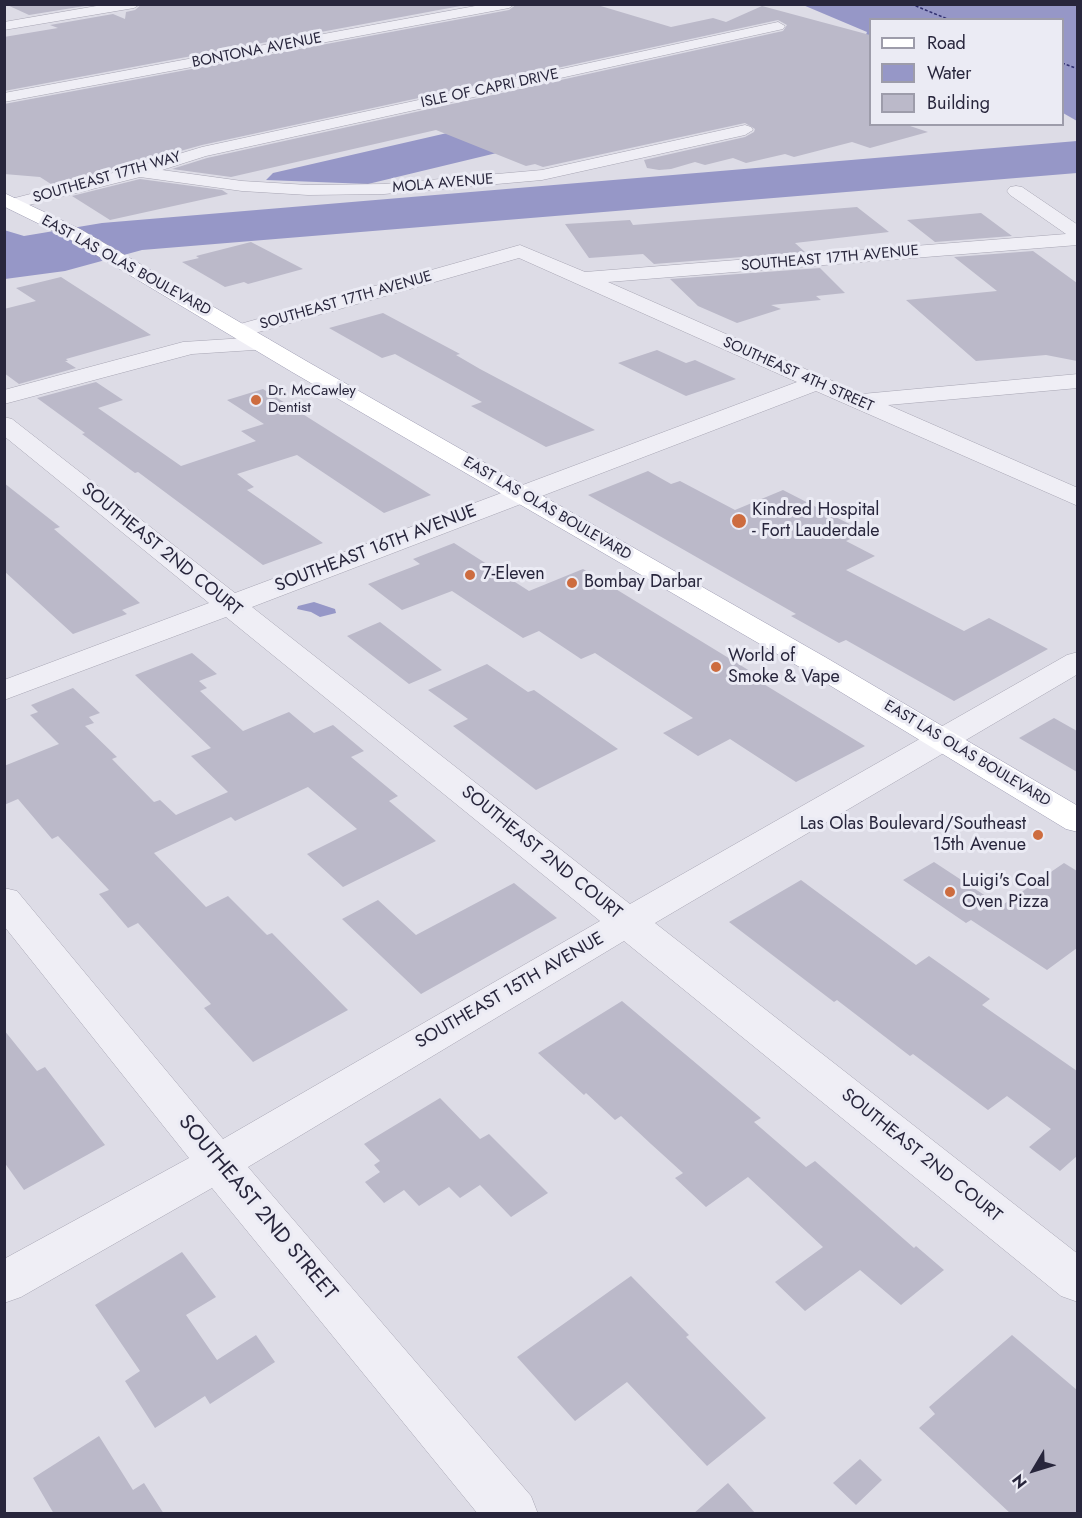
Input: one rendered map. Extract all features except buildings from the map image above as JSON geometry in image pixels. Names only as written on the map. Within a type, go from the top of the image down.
[{"type":"main road","name":"EAST LAS OLAS BOULEVARD","points":[[7,202],[73,233],[141,272],[519,494],[814,663],[1077,821]]},
{"type":"street","points":[[4,26],[134,4]]},
{"type":"street","name":"BONTONA AVENUE","points":[[4,98],[509,4]]},
{"type":"street","name":"ISLE OF CAPRI DRIVE","points":[[202,152],[778,26]]},
{"type":"street","name":"MOLA AVENUE","points":[[138,172],[242,186],[308,190],[384,189],[542,176],[745,130]]},
{"type":"street","name":"SOUTHEAST 17TH WAY","points":[[7,202],[138,172],[202,152]]},
{"type":"street","points":[[1016,191],[1077,234]]},
{"type":"street","name":"SOUTHEAST 17TH AVENUE","points":[[582,279],[1077,239]]},
{"type":"street","name":"SOUTHEAST 17TH AVENUE","points":[[4,398],[191,347],[251,337],[520,251]]},
{"type":"street","name":"SOUTHEAST 4TH STREET","points":[[520,251],[1077,498]]},
{"type":"street","points":[[857,401],[1077,381]]},
{"type":"street","name":"SOUTHEAST 16TH AVENUE","points":[[4,691],[815,382]]},
{"type":"street","name":"SOUTHEAST 2ND COURT","points":[[4,424],[1077,1282]]},
{"type":"street","name":"SOUTHEAST 15TH AVENUE","points":[[4,1283],[218,1163],[1077,661]]},
{"type":"street","name":"SOUTHEAST 2ND STREET","points":[[4,900],[218,1163],[512,1514]]},
{"type":"water","points":[[803,5],[1077,5],[1077,121],[1064,114],[1064,18],[869,18],[869,63],[368,184],[266,180],[273,173],[865,37],[867,32]]},
{"type":"water","points":[[1077,141],[1077,173],[142,250],[65,271],[5,279],[4,230],[24,236],[102,223]]},
{"type":"water","points":[[314,602],[335,609],[336,613],[320,617],[297,609],[298,606]]},
{"type":"ferry route","points":[[911,4],[945,18]]},
{"type":"ferry route","points":[[1064,64],[1078,69]]},
{"type":"place","name":"Dr. McCawley Dentist","points":[[256,400]]},
{"type":"place","name":"Kindred Hospital - Fort Lauderdale","points":[[739,521]]},
{"type":"place","name":"7-Eleven","points":[[470,575]]},
{"type":"place","name":"Bombay Darbar","points":[[572,583]]},
{"type":"place","name":"World of Smoke & Vape","points":[[716,667]]},
{"type":"place","name":"Las Olas Boulevard/Southeast 15th Avenue","points":[[1038,835]]},
{"type":"place","name":"Luigi's Coal Oven Pizza","points":[[950,892]]}]
